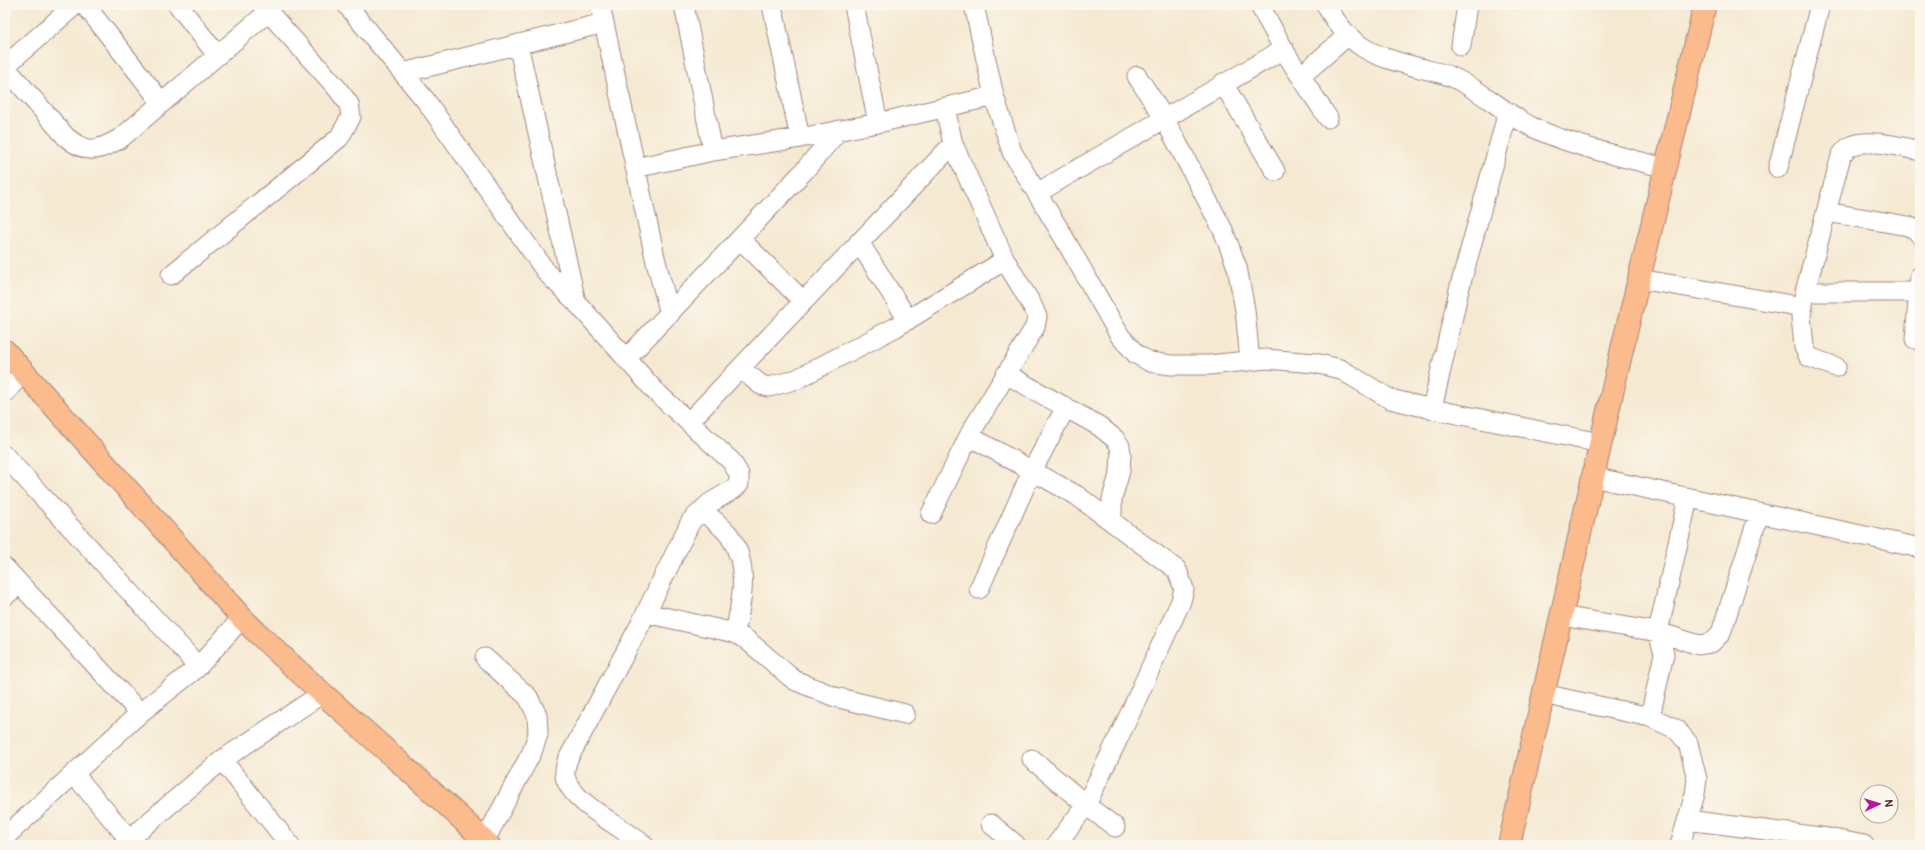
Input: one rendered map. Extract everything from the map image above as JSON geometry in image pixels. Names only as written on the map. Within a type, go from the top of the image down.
[{"type":"main road","points":[[1509,845],[1638,279],[1705,5]]},
{"type":"main road","points":[[5,351],[242,618],[436,794],[487,843]]},
{"type":"street","points":[[75,5],[5,66],[66,137],[76,145],[90,150],[103,148],[121,138],[217,55],[265,8],[336,87],[349,104],[351,117],[339,138],[171,275]]},
{"type":"street","points":[[85,5],[162,103]]},
{"type":"street","points":[[178,5],[217,55]]},
{"type":"street","points":[[347,5],[426,101],[547,273],[576,302],[656,392],[731,461],[740,474],[739,484],[734,489],[710,503],[691,521],[646,613],[567,761],[565,775],[570,788],[586,804],[644,845]]},
{"type":"street","points":[[684,5],[714,151]]},
{"type":"street","points":[[772,5],[800,138]]},
{"type":"street","points":[[854,5],[878,123]]},
{"type":"street","points":[[974,5],[994,96],[1012,152],[1120,336],[1136,354],[1150,362],[1171,365],[1209,365],[1266,359],[1305,362],[1340,369],[1386,397],[1432,409],[1600,442]]},
{"type":"street","points":[[1326,5],[1347,36],[1381,58],[1450,76],[1465,83],[1532,126],[1577,144],[1665,168]]},
{"type":"street","points":[[1461,46],[1467,5]]},
{"type":"street","points":[[1778,168],[1820,5]]},
{"type":"street","points":[[1260,6],[1284,49],[1328,118]]},
{"type":"street","points":[[403,73],[518,44],[602,14],[656,262],[670,314]]},
{"type":"street","points":[[1301,76],[1347,36]]},
{"type":"street","points":[[518,44],[576,302]]},
{"type":"street","points":[[1037,193],[1223,83],[1284,49]]},
{"type":"street","points":[[1137,76],[1164,118],[1223,230],[1237,267],[1245,310],[1250,361]]},
{"type":"street","points":[[1223,83],[1275,171]]},
{"type":"street","points":[[635,168],[714,151],[800,138],[878,123],[994,96]]},
{"type":"street","points":[[931,514],[969,436],[1035,327],[1037,317],[1032,305],[1005,260],[953,144],[945,108]]},
{"type":"street","points":[[1432,409],[1459,290],[1508,112]]},
{"type":"street","points":[[626,359],[804,171],[839,130]]},
{"type":"street","points":[[689,422],[953,144]]},
{"type":"street","points":[[1836,367],[1809,357],[1804,347],[1801,316],[1841,156],[1848,147],[1856,144],[1886,144],[1920,151]]},
{"type":"street","points":[[1826,212],[1908,226],[1916,230],[1920,235]]},
{"type":"street","points":[[740,239],[803,301]]},
{"type":"street","points":[[859,242],[908,320]]},
{"type":"street","points":[[740,368],[761,385],[769,387],[787,383],[812,372],[908,320],[1005,260]]},
{"type":"street","points":[[1638,279],[1804,300],[1919,284],[1915,339]]},
{"type":"street","points":[[5,393],[23,372]]},
{"type":"street","points":[[1006,374],[1099,426],[1115,439],[1120,446],[1122,455],[1120,471],[1112,499],[1112,522]]},
{"type":"street","points":[[979,589],[1032,471],[1066,407]]},
{"type":"street","points":[[969,436],[1076,495],[1177,570],[1182,579],[1184,589],[1181,601],[1127,720],[1086,805],[1056,845]]},
{"type":"street","points":[[5,456],[183,649],[197,668]]},
{"type":"street","points":[[1592,478],[1920,548]]},
{"type":"street","points":[[1650,717],[1664,654],[1658,632],[1688,498]]},
{"type":"street","points":[[702,510],[728,534],[738,551],[743,570],[740,608],[735,633]]},
{"type":"street","points":[[1561,616],[1658,632],[1699,645],[1711,643],[1721,633],[1759,514]]},
{"type":"street","points":[[5,568],[12,590],[140,713]]},
{"type":"street","points":[[646,613],[735,633],[747,640],[794,680],[835,697],[905,714]]},
{"type":"street","points":[[6,835],[140,713],[197,668],[242,618]]},
{"type":"street","points":[[486,658],[528,697],[537,715],[538,734],[532,752],[487,843]]},
{"type":"street","points":[[74,774],[125,842],[222,760],[323,693]]},
{"type":"street","points":[[1543,694],[1650,717],[1676,729],[1688,743],[1697,779],[1695,794],[1680,845]]},
{"type":"street","points":[[1032,759],[1086,805],[1115,827]]},
{"type":"street","points":[[222,760],[281,842]]},
{"type":"street","points":[[1687,820],[1820,837],[1862,845]]},
{"type":"street","points":[[991,824],[1016,845]]}]
